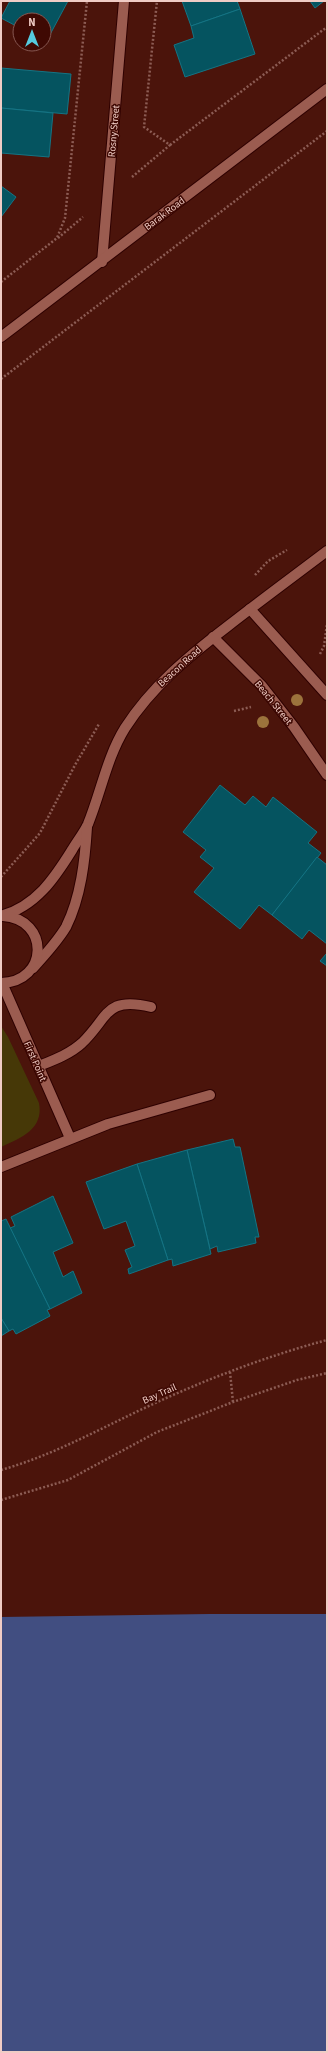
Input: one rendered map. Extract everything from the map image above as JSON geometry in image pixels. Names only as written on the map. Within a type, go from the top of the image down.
[{"type":"street","name":"Rosny Street","points":[[102,262],[124,1]]},
{"type":"street","name":"Barak Road","points":[[1,337],[102,262],[327,89]]},
{"type":"street","name":"Beacon Road","points":[[2,983],[20,979],[33,968],[56,942],[69,919],[81,879],[87,825],[111,754],[125,728],[158,684],[183,661],[213,637],[327,551]]},
{"type":"street","points":[[250,609],[327,695]]},
{"type":"street","name":"Beach Street","points":[[213,637],[262,686],[294,727],[327,774]]},
{"type":"street","name":"Beacon Road","points":[[1,916],[30,903],[50,883],[87,825]]},
{"type":"street","points":[[1,916],[13,917],[21,920],[33,933],[38,950],[33,968]]},
{"type":"street","name":"First Point","points":[[2,983],[70,1138]]},
{"type":"street","points":[[39,1066],[74,1050],[88,1036],[104,1014],[116,1006],[131,1004],[152,1007]]},
{"type":"street","points":[[1,1167],[108,1124],[210,1095]]},
{"type":"path","points":[[1,282],[57,238],[65,218],[86,1]]},
{"type":"path","points":[[170,145],[327,27]]},
{"type":"path","points":[[1,379],[327,131]]},
{"type":"path","name":"Bay Trail","points":[[1,1470],[56,1451],[151,1405],[230,1372],[327,1340]]},
{"type":"path","points":[[230,1372],[233,1402]]},
{"type":"path","points":[[1,1500],[68,1480],[157,1432],[233,1402],[297,1380],[327,1373]]},
{"type":"shaded area","points":[[1,1026],[8,1037],[39,1103],[40,1112],[38,1120],[29,1131],[16,1140],[1,1147]]},
{"type":"water","points":[[327,1614],[327,2052],[1,2052],[1,1617]]},
{"type":"building","points":[[10,1],[68,1],[52,31],[52,12],[12,12],[12,24],[1,18]]},
{"type":"building","points":[[182,1],[237,1],[240,9],[191,26]]},
{"type":"building","points":[[310,1],[324,1],[315,8]]},
{"type":"building","points":[[240,9],[255,54],[185,77],[174,45],[194,38],[191,26]]},
{"type":"building","points":[[1,68],[71,74],[67,114],[1,108]]},
{"type":"building","points":[[1,108],[53,113],[49,157],[1,153]]},
{"type":"building","points":[[1,186],[16,197],[1,217]]},
{"type":"building","points":[[220,785],[245,805],[253,796],[266,807],[273,797],[317,832],[308,843],[321,853],[272,915],[259,905],[240,929],[194,892],[214,868],[200,857],[206,850],[183,832]]},
{"type":"building","points":[[317,857],[327,865],[327,944],[309,930],[302,939],[272,915]]},
{"type":"building","points":[[327,953],[327,966],[320,961]]},
{"type":"building","points":[[233,1139],[235,1147],[240,1147],[259,1237],[255,1237],[256,1243],[218,1252],[217,1246],[210,1249],[187,1150]]},
{"type":"building","points":[[187,1150],[211,1254],[173,1266],[172,1259],[168,1260],[137,1164]]},
{"type":"building","points":[[137,1164],[168,1260],[129,1274],[128,1269],[132,1267],[125,1250],[135,1246],[126,1221],[104,1229],[86,1182]]},
{"type":"building","points":[[53,1196],[73,1243],[53,1252],[63,1277],[73,1271],[82,1293],[50,1309],[10,1228],[15,1226],[11,1217]]},
{"type":"building","points":[[6,1219],[50,1309],[47,1310],[50,1316],[16,1334],[13,1329],[9,1331],[1,1318],[1,1221]]},
{"type":"building","points":[[1,1318],[9,1331],[1,1336]]}]
